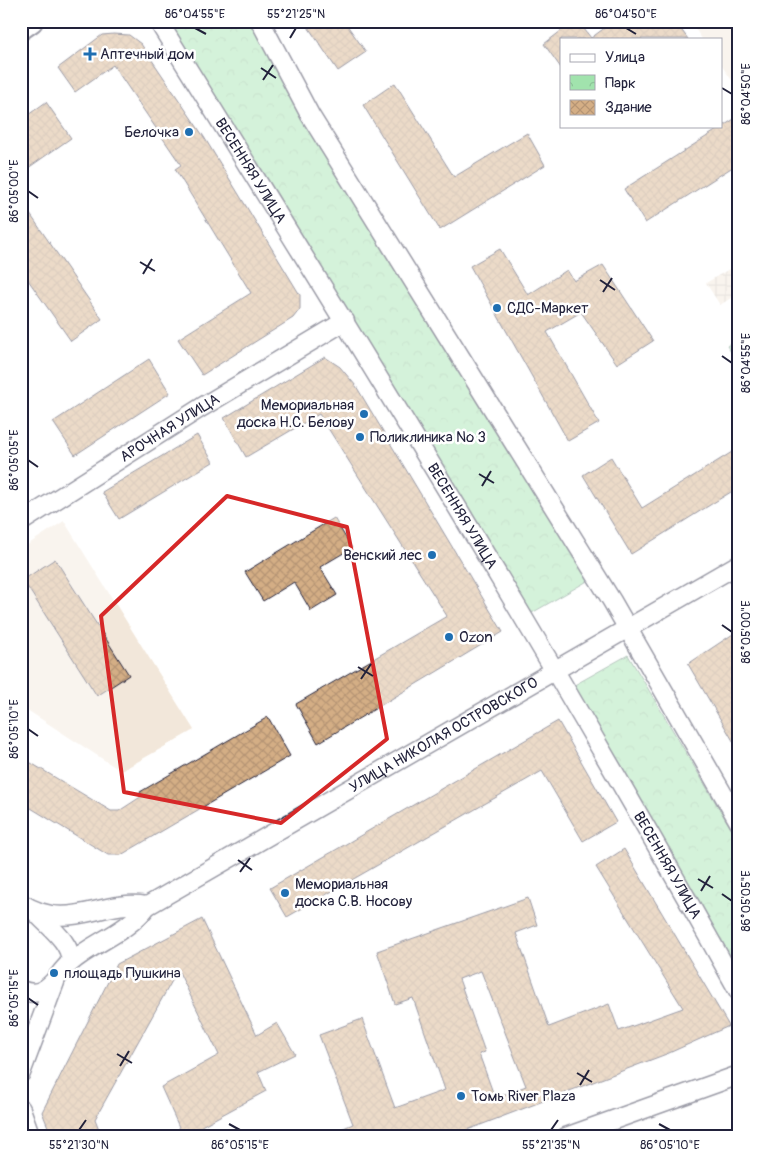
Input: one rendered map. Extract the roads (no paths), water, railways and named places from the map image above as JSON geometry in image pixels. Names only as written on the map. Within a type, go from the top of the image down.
[{"type":"main road","points":[[21,28],[31,21]]},
{"type":"street","name":"ВЕСЕННЯЯ УЛИЦА","points":[[158,21],[345,321],[556,671],[648,827],[739,992]]},
{"type":"street","points":[[260,21],[310,115],[629,629],[739,822]]},
{"type":"street","name":"АРОЧНАЯ УЛИЦА","points":[[21,522],[202,407],[345,321]]},
{"type":"street","name":"УЛИЦА НИКОЛАЯ ОСТРОВСКОГО","points":[[55,982],[70,963],[133,921],[147,906],[739,564]]},
{"type":"street","points":[[28,907],[63,917],[126,904],[147,906]]},
{"type":"street","points":[[28,907],[68,948],[71,957],[70,963]]},
{"type":"street","points":[[21,990],[36,992],[55,982]]},
{"type":"street","points":[[21,1072],[55,982]]},
{"type":"street","points":[[566,1137],[739,1075]]},
{"type":"street","points":[[21,1109],[31,1137]]},
{"type":"place","name":"Аптечный дом","points":[[90,54]]},
{"type":"place","name":"Белочка","points":[[189,132]]},
{"type":"place","name":"СДС-Маркет","points":[[497,308]]},
{"type":"place","name":"Мемориальная доска Н.С. Белову","points":[[364,414]]},
{"type":"place","name":"Поликлиника № 3","points":[[360,437]]},
{"type":"place","name":"Венский лес","points":[[432,555]]},
{"type":"place","name":"Ozon","points":[[449,637]]},
{"type":"place","name":"Мемориальная доска С.В. Носову","points":[[285,893]]},
{"type":"place","name":"площадь Пушкина","points":[[54,973]]},
{"type":"place","name":"Томь River Plaza","points":[[461,1096]]}]
